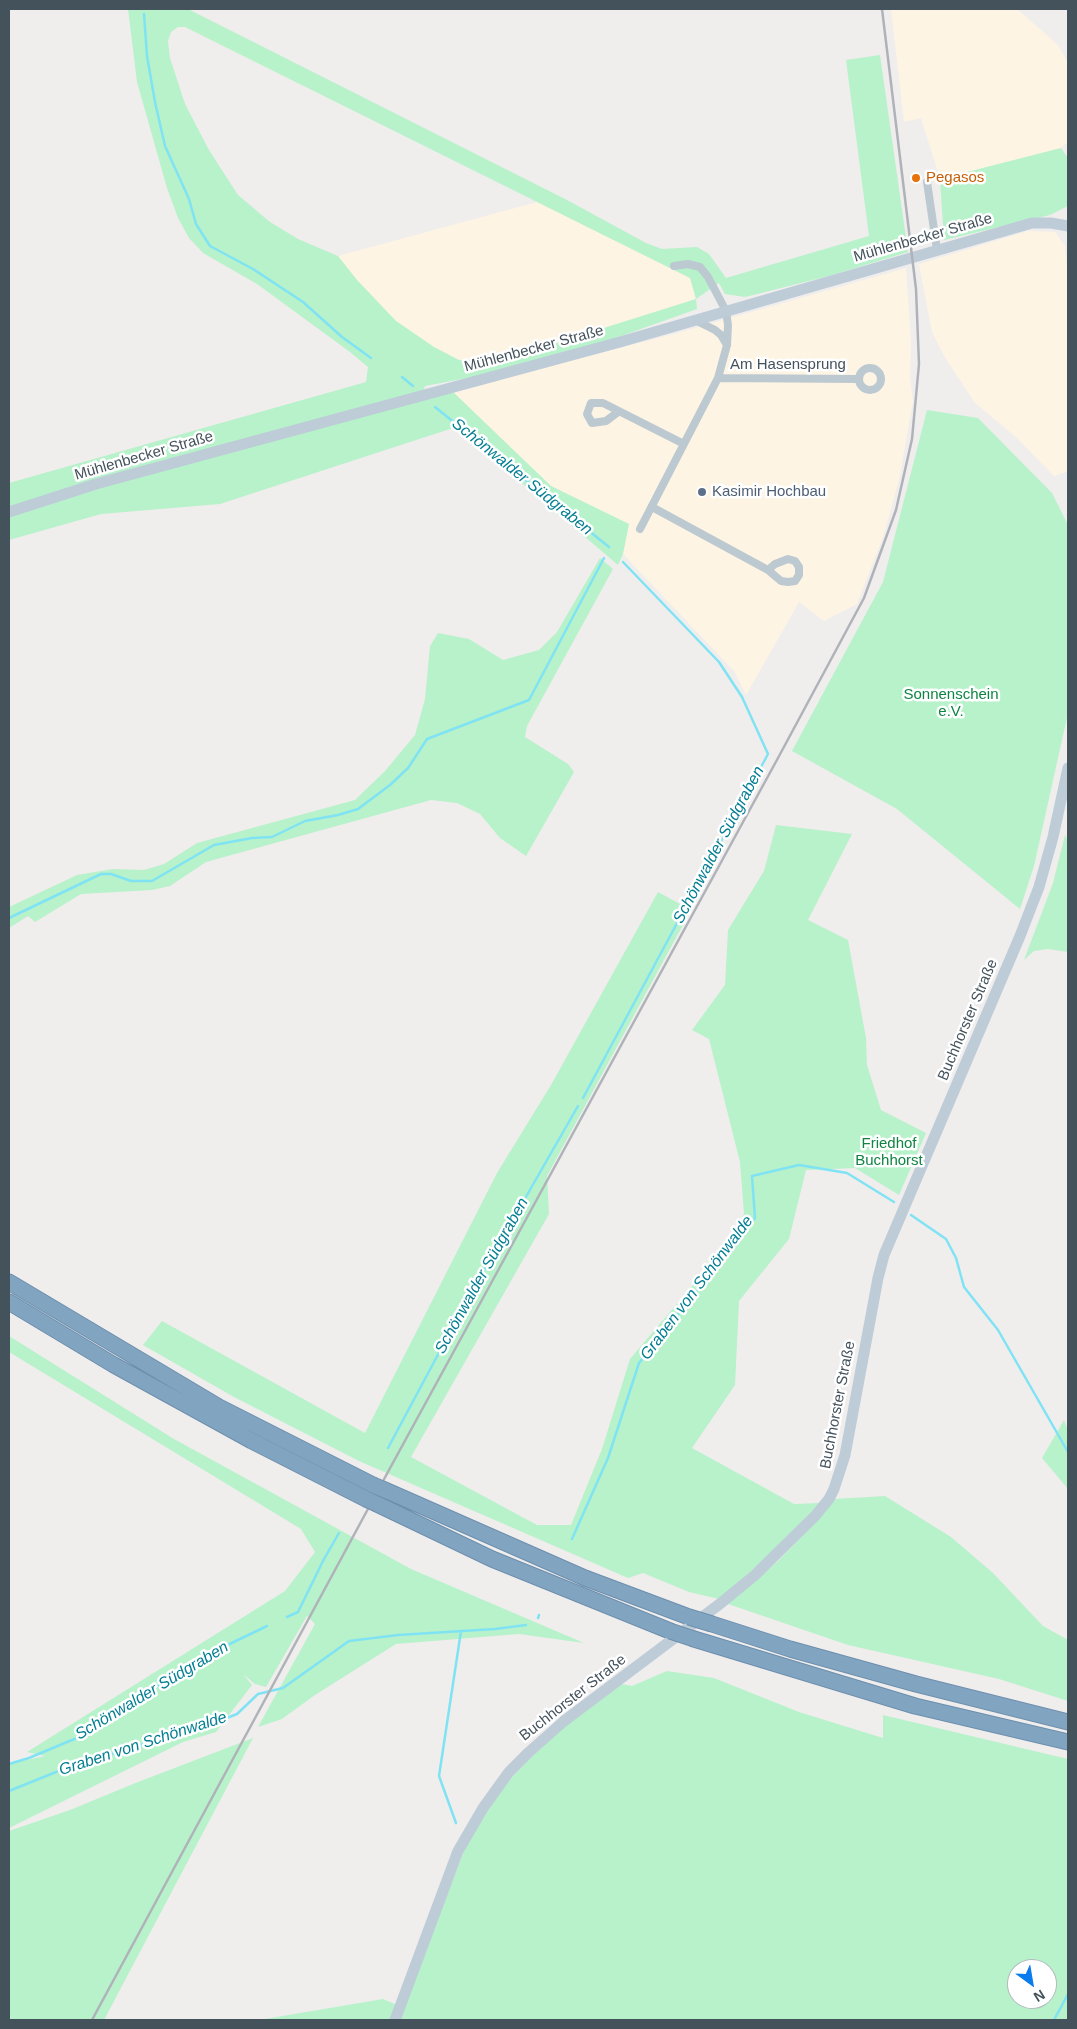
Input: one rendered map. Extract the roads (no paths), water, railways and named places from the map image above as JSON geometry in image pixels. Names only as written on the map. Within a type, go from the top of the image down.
[{"type":"highway","points":[[9,1282],[218,1407],[379,1487],[576,1574],[689,1617],[790,1649],[916,1684],[1068,1722]]},
{"type":"highway","points":[[9,1302],[114,1365],[252,1441],[372,1502],[492,1559],[694,1639],[915,1706],[1068,1742]]},
{"type":"main road","name":"Mühlenbecker Straße","points":[[9,512],[96,484],[695,320],[1032,223],[1068,226]]},
{"type":"main road","name":"Buchhorster Straße","points":[[395,2020],[458,1851],[482,1808],[509,1772],[558,1726],[722,1603],[755,1575],[795,1536],[831,1494],[841,1473],[845,1455],[875,1292],[884,1255],[1020,936],[1039,887],[1054,837],[1068,768]]},
{"type":"street","points":[[927,182],[937,250]]},
{"type":"street","points":[[674,266],[688,264],[700,267],[708,277],[726,311]]},
{"type":"street","name":"Am Hasensprung","points":[[640,529],[682,444],[718,378],[728,345],[726,311]]},
{"type":"street","name":"Am Hasensprung","points":[[695,320],[715,330],[728,345]]},
{"type":"street","name":"Am Hasensprung","points":[[718,378],[859,379]]},
{"type":"street","points":[[618,412],[682,444]]},
{"type":"street","points":[[652,507],[768,570]]},
{"type":"waterway","name":"Schönwalder Südgraben","points":[[144,14],[147,56],[165,146],[189,199],[196,224],[210,246],[253,269],[303,302],[342,337],[371,358]]},
{"type":"waterway","name":"Schönwalder Südgraben","points":[[402,377],[413,386]]},
{"type":"waterway","name":"Schönwalder Südgraben","points":[[435,407],[609,547]]},
{"type":"waterway","points":[[9,918],[101,874],[111,874],[131,881],[152,881],[214,845],[252,838],[272,837],[305,821],[358,809],[390,785],[408,768],[427,739],[529,700],[604,558]]},
{"type":"waterway","name":"Schönwalder Südgraben","points":[[583,1098],[768,754],[742,697],[719,662],[623,562]]},
{"type":"waterway","name":"Schönwalder Südgraben","points":[[388,1448],[472,1291],[578,1106]]},
{"type":"waterway","name":"Graben von Schönwalde","points":[[572,1539],[608,1458],[639,1363],[755,1218],[752,1176],[799,1165],[847,1173],[894,1202]]},
{"type":"waterway","name":"Graben von Schönwalde","points":[[911,1215],[946,1239],[956,1258],[964,1287],[998,1330],[1068,1452]]},
{"type":"waterway","name":"Schönwalder Südgraben","points":[[287,1617],[298,1612],[339,1533]]},
{"type":"waterway","name":"Graben von Schönwalde","points":[[9,1791],[61,1770],[175,1734],[199,1729],[237,1714],[258,1694],[283,1688],[349,1641],[398,1635],[495,1629],[526,1625]]},
{"type":"waterway","name":"Schönwalder Südgraben","points":[[9,1764],[29,1758],[84,1735],[139,1697],[213,1652],[267,1626]]},
{"type":"waterway","points":[[456,1823],[439,1776],[461,1631]]},
{"type":"waterway","points":[[1054,2020],[1068,1994]]},
{"type":"railway","points":[[92,2020],[864,598],[896,510],[912,439],[919,364],[916,289],[882,9]]},
{"type":"place","name":"Pegasos","points":[[916,178]]},
{"type":"place","name":"Kasimir Hochbau","points":[[702,492]]},
{"type":"park label","name":"Sonnenschein e.V.","points":[[951,704]]},
{"type":"park label","name":"Friedhof Buchhorst","points":[[889,1152]]}]
